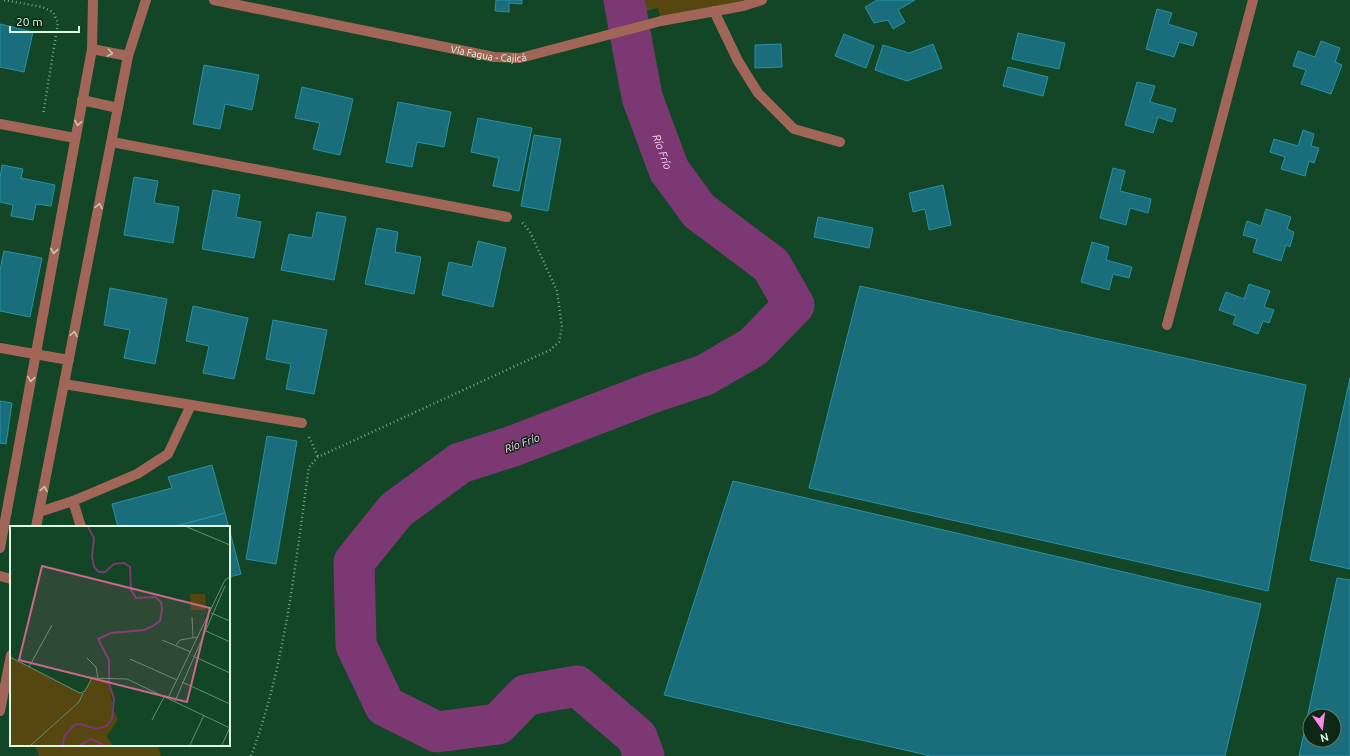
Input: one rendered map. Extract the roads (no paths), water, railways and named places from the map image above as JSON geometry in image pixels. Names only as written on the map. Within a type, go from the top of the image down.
[{"type":"street","points":[[0,548],[92,50],[93,0]]},
{"type":"street","points":[[36,526],[128,56],[146,0]]},
{"type":"street","name":"Vía Fagua - Cajicá","points":[[214,0],[494,57],[520,58],[661,21],[743,6],[762,0]]},
{"type":"street","points":[[1167,325],[1252,0]]},
{"type":"street","points":[[714,11],[738,61],[758,93],[794,129],[840,142]]},
{"type":"street","points":[[92,50],[128,56]]},
{"type":"street","points":[[82,100],[118,108]]},
{"type":"street","points":[[0,124],[75,138]]},
{"type":"street","points":[[112,142],[507,217]]},
{"type":"street","points":[[0,348],[69,360]]},
{"type":"street","points":[[64,384],[302,423]]},
{"type":"street","points":[[39,512],[72,502],[137,474],[168,454],[191,405]]},
{"type":"street","points":[[72,502],[81,526]]},
{"type":"street","points":[[0,576],[10,579]]},
{"type":"street","points":[[0,712],[10,661]]},
{"type":"waterway","name":"Río Frío","points":[[624,0],[642,97],[669,170],[699,211],[771,265],[794,305],[753,347],[705,375],[651,393],[513,446],[460,463],[396,510],[354,562],[356,645],[385,706],[437,732],[498,724],[526,695],[577,686],[637,737],[644,756]]}]
